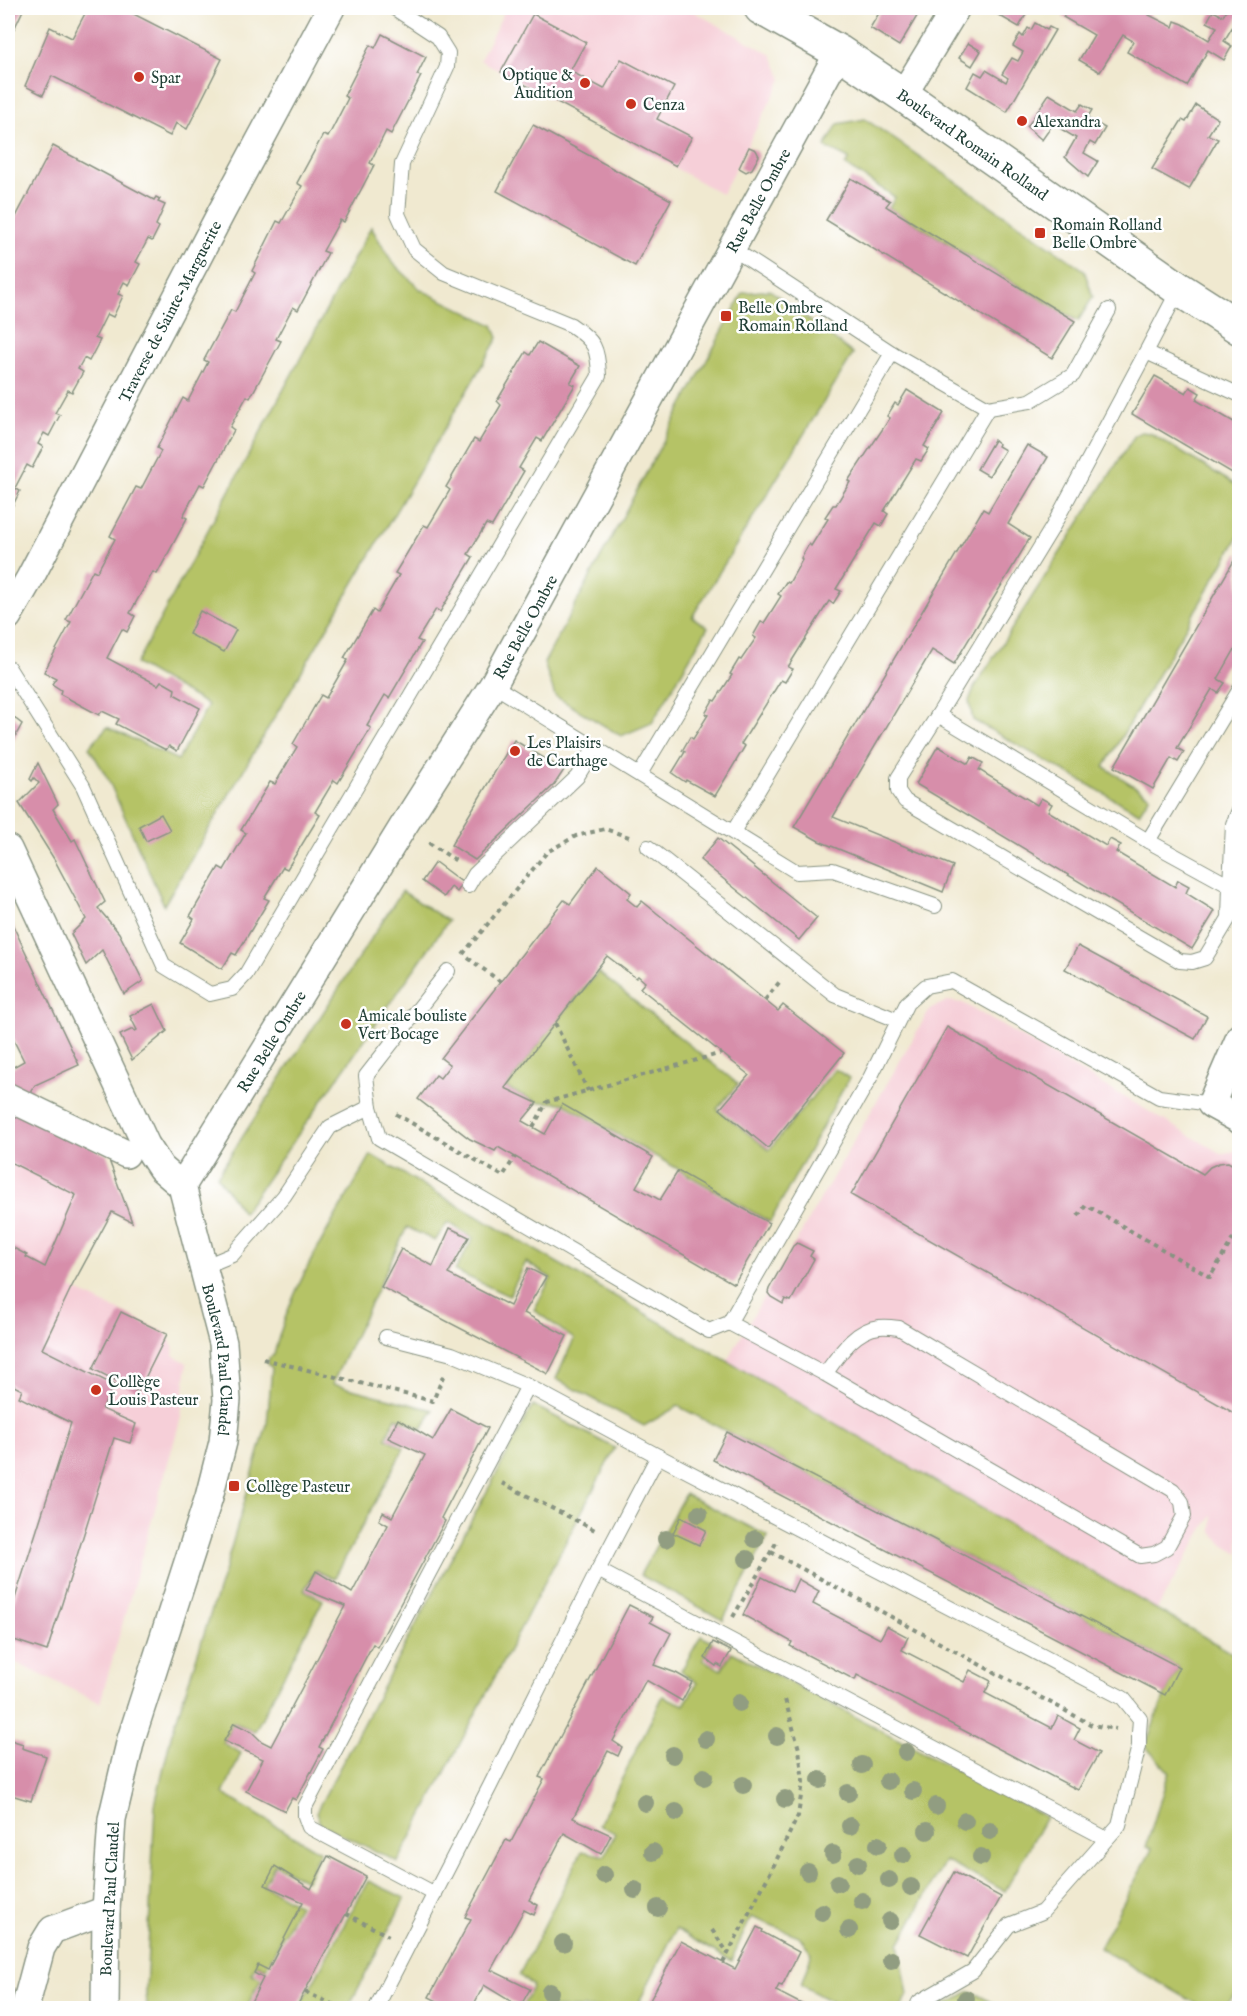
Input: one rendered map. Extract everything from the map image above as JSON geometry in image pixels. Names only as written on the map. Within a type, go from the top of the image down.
[{"type":"main road","name":"Boulevard Romain Rolland","points":[[760,8],[839,52],[1179,289],[1239,328]]},
{"type":"street","name":"Traverse de Sainte-Marguerite","points":[[8,616],[331,8]]},
{"type":"street","points":[[903,95],[956,8]]},
{"type":"street","name":"Rue Belle Ombre","points":[[182,1186],[404,825],[494,685],[839,52]]},
{"type":"street","points":[[8,849],[146,1145],[161,1168],[182,1186]]},
{"type":"street","points":[[1239,1037],[1211,1104],[1239,1120]]},
{"type":"street","points":[[8,1097],[126,1154]]},
{"type":"street","name":"Boulevard Paul Claudel","points":[[105,2008],[106,1910],[112,1819],[131,1739],[209,1497],[223,1442],[227,1400],[223,1343],[182,1186]]},
{"type":"street","points":[[25,2008],[41,1948],[52,1930],[106,1910]]},
{"type":"lane","points":[[8,667],[83,786],[164,966],[210,994],[232,988],[246,974],[599,376],[598,352],[586,334],[571,325],[444,273],[414,249],[398,214],[402,164],[447,67],[448,53],[438,37],[394,8]]},
{"type":"lane","points":[[733,249],[892,353],[988,408],[1030,401],[1072,375],[1109,310]]},
{"type":"lane","points":[[1179,289],[1052,528],[898,778],[898,791],[906,801],[1180,961],[1192,962],[1205,958],[1229,918],[1233,824],[1239,808]]},
{"type":"lane","points":[[1146,352],[1239,394]]},
{"type":"lane","points":[[640,774],[892,353]]},
{"type":"lane","points":[[733,832],[988,408]]},
{"type":"lane","points":[[494,685],[797,872],[833,870],[935,906]]},
{"type":"lane","points":[[1148,841],[1239,689]]},
{"type":"lane","points":[[938,715],[1148,841],[1230,886]]},
{"type":"lane","points":[[472,880],[577,777],[595,747]]},
{"type":"lane","points":[[648,847],[835,995],[897,1020]]},
{"type":"lane","points":[[448,971],[366,1076],[370,1107],[379,1138],[709,1331],[729,1323],[870,1078],[897,1020],[907,1003],[926,986],[952,981],[1159,1097],[1211,1104]]},
{"type":"lane","points":[[203,1268],[232,1255],[284,1197],[330,1127],[370,1107]]},
{"type":"lane","points":[[729,1323],[825,1374],[1140,1556],[1154,1554],[1167,1547],[1184,1516],[1182,1502],[1173,1490],[899,1328],[878,1327],[859,1334],[825,1374]]},
{"type":"lane","points":[[386,1337],[452,1354],[528,1386],[1123,1698],[1140,1719],[1139,1746],[1119,1825],[1105,1838],[1042,1912],[1009,1924],[973,1971],[920,2002],[916,2008]]},
{"type":"lane","points":[[435,1894],[309,1827],[304,1816],[305,1807],[528,1386]]},
{"type":"lane","points":[[375,2008],[658,1456]]},
{"type":"lane","points":[[598,1570],[1105,1838]]},
{"type":"path","points":[[404,825],[472,880]]},
{"type":"path","points":[[448,971],[547,852],[576,836],[605,830],[636,840],[648,847]]},
{"type":"path","points":[[463,954],[501,982]]},
{"type":"path","points":[[555,1023],[588,1091]]},
{"type":"path","points":[[533,1127],[547,1102],[722,1053]]},
{"type":"path","points":[[370,1107],[393,1112],[503,1176],[515,1157]]},
{"type":"path","points":[[1078,1216],[1086,1205],[1210,1277],[1239,1227]]},
{"type":"path","points":[[263,1359],[433,1401],[452,1354]]},
{"type":"path","points":[[482,1474],[614,1540]]},
{"type":"path","points":[[722,1636],[788,1523]]},
{"type":"path","points":[[771,1552],[1092,1725],[1140,1733]]},
{"type":"path","points":[[723,1963],[798,1816],[802,1782],[799,1749],[775,1663]]},
{"type":"path","points":[[346,1914],[408,1946]]},
{"type":"path","points":[[712,1930],[728,1953]]},
{"type":"path","points":[[305,1992],[341,2008]]},
{"type":"shaded area","points":[[506,8],[687,8],[772,55],[782,79],[722,194],[480,60]]},
{"type":"shaded area","points":[[947,1001],[963,1003],[1222,1154],[1239,1150],[1239,1554],[1225,1546],[1212,1532],[1212,1514],[1157,1609],[727,1361],[930,1009]]},
{"type":"shaded area","name":"Collège Louis Pasteur","points":[[8,1106],[107,1155],[132,1222],[112,1212],[71,1288],[167,1334],[174,1349],[173,1355],[187,1363],[181,1417],[100,1703],[8,1659]]},
{"type":"green space","points":[[865,119],[1084,270],[1093,297],[1078,321],[889,208],[895,197],[845,165],[849,159],[825,147],[838,124]]},
{"type":"green space","points":[[371,227],[392,262],[421,290],[493,325],[498,338],[164,905],[108,779],[89,747],[107,727],[178,760],[208,705],[136,664]]},
{"type":"green space","points":[[770,290],[853,354],[692,617],[708,627],[652,723],[621,736],[555,696],[544,663],[743,293]]},
{"type":"green space","points":[[1141,432],[1150,433],[1239,487],[1239,536],[1104,767],[1150,796],[1139,813],[973,720],[969,701],[974,688],[1135,435]]},
{"type":"green space","name":"Amicale bouliste Vert Bocage","points":[[402,891],[448,921],[243,1213],[217,1176]]},
{"type":"green space","points":[[598,972],[738,1084],[717,1109],[769,1150],[835,1069],[849,1078],[770,1222],[563,1103],[538,1102],[506,1088],[555,1023]]},
{"type":"green space","points":[[371,1155],[1239,1657],[1239,1991],[1223,2008],[1204,2008],[1099,1948],[1152,1849],[1146,1847],[1169,1772],[1145,1746],[1179,1667],[678,1406],[644,1426],[556,1379],[574,1339],[534,1310],[551,1278],[526,1262],[509,1296],[455,1271],[473,1238],[448,1222],[435,1241],[407,1227],[332,1384],[433,1410],[422,1429],[396,1417],[386,1438],[404,1448],[334,1579],[316,1570],[304,1590],[323,1600],[255,1731],[233,1722],[223,1743],[241,1753],[223,1794],[320,1852],[306,1881],[275,1864],[263,1885],[299,1905],[266,1968],[257,1964],[251,1973],[261,1979],[246,2008],[147,2008],[155,1805],[171,1736],[225,1569],[267,1424],[272,1368],[268,1364],[269,1358],[274,1355],[291,1302],[315,1252]]},
{"type":"green space","points":[[533,1405],[615,1448],[398,1862],[320,1824],[316,1812]]},
{"type":"green space","points":[[685,1494],[768,1536],[723,1620],[640,1575]]},
{"type":"green space","points":[[701,1636],[712,1642],[703,1660],[721,1670],[732,1652],[1046,1817],[1005,1891],[945,1861],[899,1944],[908,1995],[901,2008],[843,2008],[801,1985],[812,1953],[799,1936],[751,1917],[731,1961],[676,1929],[636,2008],[522,2008],[533,1986],[519,1975],[582,1851],[605,1856],[615,1833],[599,1825],[663,1696],[684,1705],[697,1683],[681,1671]]},
{"type":"green space","points":[[368,1881],[405,1898],[348,2008],[299,2008]]},
{"type":"green space","points":[[970,1991],[1003,2008],[938,2008]]},
{"type":"building","points":[[8,8],[24,8],[8,42]]},
{"type":"building","name":"Spar","points":[[88,8],[122,8],[222,59],[187,129],[176,123],[170,136],[52,76],[43,95],[25,86],[50,27],[72,38]]},
{"type":"building","points":[[882,8],[922,8],[899,46],[870,28]]},
{"type":"building","points":[[986,8],[1018,10],[1022,8],[1028,11],[1019,27]]},
{"type":"building","points":[[1058,8],[1153,8],[1149,15],[1173,27],[1175,21],[1183,24],[1209,40],[1217,27],[1207,22],[1213,11],[1223,16],[1228,8],[1239,8],[1239,16],[1224,41],[1232,46],[1224,60],[1208,50],[1187,86],[1127,52],[1133,41],[1123,35],[1100,72],[1079,60],[1094,35],[1063,17],[1066,12]]},
{"type":"building","points":[[533,14],[586,42],[570,71],[604,89],[621,59],[674,87],[657,119],[692,137],[676,166],[501,72]]},
{"type":"building","points":[[1035,23],[1047,30],[1049,27],[1055,30],[1007,112],[967,87],[975,72],[982,76],[986,70],[1006,82],[1008,78],[1002,74],[1012,58],[1018,61],[1023,52],[1013,46],[1020,34],[1023,37],[1028,28],[1031,30]]},
{"type":"building","points":[[382,34],[426,57],[417,75],[421,76],[391,134],[386,131],[370,163],[374,165],[344,222],[340,220],[323,251],[328,253],[298,310],[293,307],[276,339],[281,341],[250,398],[247,396],[230,427],[234,430],[204,486],[200,484],[183,516],[187,518],[157,574],[153,572],[130,613],[135,616],[127,632],[122,629],[107,658],[158,685],[161,681],[175,689],[174,694],[200,708],[177,751],[169,746],[166,750],[116,724],[119,719],[102,711],[99,715],[60,694],[61,690],[52,684],[56,678],[44,672],[71,622],[66,620],[93,570],[97,572],[115,539],[110,536],[136,487],[141,489],[161,451],[157,448],[183,398],[188,401],[208,362],[204,360],[231,310],[235,312],[255,273],[252,271],[277,221],[281,223],[302,186],[297,183],[323,135],[328,137],[348,98],[344,96],[370,45],[375,48]]},
{"type":"building","points":[[968,43],[981,51],[972,66],[959,58]]},
{"type":"building","points":[[1049,94],[1077,111],[1082,104],[1092,110],[1087,118],[1105,128],[1095,145],[1090,142],[1084,153],[1098,161],[1088,177],[1065,157],[1076,138],[1053,124],[1042,140],[1027,127]]},
{"type":"building","points":[[1196,105],[1218,119],[1208,135],[1218,139],[1189,189],[1152,169],[1182,120],[1186,122]]},
{"type":"building","points":[[533,125],[671,200],[635,266],[497,191]]},
{"type":"building","points":[[53,146],[154,200],[156,197],[160,199],[158,202],[165,205],[156,225],[159,227],[152,241],[148,239],[136,262],[140,264],[129,285],[124,282],[118,294],[123,296],[113,317],[107,314],[95,338],[100,340],[89,361],[84,358],[78,369],[83,372],[72,392],[68,390],[55,413],[60,415],[49,436],[44,433],[38,444],[43,447],[32,468],[27,465],[15,488],[20,491],[11,509],[8,507],[8,232]]},
{"type":"building","points":[[749,147],[756,150],[759,156],[752,169],[746,172],[739,168]]},
{"type":"building","points":[[851,178],[890,201],[886,206],[889,208],[1075,321],[1052,358],[826,220]]},
{"type":"building","points":[[538,342],[580,366],[570,383],[575,385],[542,441],[537,438],[519,468],[524,471],[492,526],[486,524],[468,554],[473,557],[440,612],[436,609],[417,640],[422,642],[389,698],[385,695],[367,726],[371,728],[338,783],[334,780],[315,812],[320,815],[287,869],[283,867],[264,898],[269,900],[236,955],[232,953],[222,969],[180,943],[194,919],[190,916],[219,867],[224,870],[246,833],[241,830],[270,782],[275,784],[297,747],[293,744],[321,695],[326,698],[348,660],[344,658],[373,610],[377,613],[399,575],[395,573],[424,525],[428,527],[450,490],[446,487],[474,439],[479,442],[501,405],[497,401],[526,352],[530,355]]},
{"type":"building","points":[[1155,376],[1186,393],[1190,387],[1200,393],[1196,400],[1239,425],[1239,477],[1132,414]]},
{"type":"building","points":[[907,390],[944,413],[924,446],[929,449],[921,461],[916,459],[884,511],[888,514],[881,526],[876,523],[836,589],[841,591],[833,604],[829,601],[788,667],[793,669],[785,682],[781,680],[741,744],[745,746],[715,796],[686,780],[685,782],[672,773],[685,752],[682,751],[690,737],[693,739],[708,715],[705,714],[732,675],[730,674],[739,659],[741,660],[756,638],[753,636],[761,622],[764,623],[781,596],[778,594],[786,582],[789,583],[809,544],[811,546],[828,519],[825,517],[833,505],[836,505],[850,482],[848,481],[890,418],[887,416],[895,403],[898,405]]},
{"type":"building","points":[[994,440],[1005,450],[989,476],[977,469]]},
{"type":"building","points":[[1027,445],[1048,457],[1008,524],[1030,538],[954,664],[932,650],[833,817],[953,866],[943,892],[819,841],[794,827],[983,509],[988,512]]},
{"type":"building","points":[[1239,552],[1239,642],[1218,679],[1225,683],[1218,693],[1212,689],[1177,748],[1184,752],[1178,762],[1171,758],[1153,789],[1114,767]]},
{"type":"building","points":[[200,611],[236,630],[224,652],[189,634]]},
{"type":"building","points":[[13,717],[22,724],[8,750],[8,721],[10,723]]},
{"type":"building","points":[[514,740],[564,770],[554,785],[475,860],[451,845]]},
{"type":"building","points":[[938,746],[968,764],[972,757],[983,763],[979,770],[1037,805],[1041,798],[1052,804],[1048,811],[1106,846],[1110,839],[1121,845],[1116,852],[1175,887],[1178,880],[1189,886],[1186,893],[1215,911],[1192,949],[916,784]]},
{"type":"building","points":[[38,763],[58,804],[53,809],[72,841],[75,839],[105,902],[98,908],[119,933],[143,981],[124,994],[102,950],[86,965],[71,934],[86,919],[54,859],[19,803],[39,783],[34,778],[32,781],[30,779]]},
{"type":"building","points":[[161,814],[170,830],[146,841],[139,826]]},
{"type":"building","points":[[718,838],[817,918],[799,940],[700,860]]},
{"type":"building","points":[[435,862],[463,883],[457,892],[451,887],[444,897],[422,881]]},
{"type":"building","points":[[598,866],[631,893],[627,899],[637,907],[642,901],[778,1011],[783,1005],[844,1053],[768,1148],[720,1109],[749,1075],[640,988],[645,982],[638,976],[636,978],[607,956],[505,1088],[537,1103],[522,1121],[545,1134],[562,1104],[653,1157],[636,1187],[660,1200],[678,1171],[769,1223],[734,1284],[498,1147],[495,1151],[470,1139],[418,1099],[436,1075],[440,1078],[450,1065],[441,1058],[564,900],[570,904]]},
{"type":"building","points":[[8,915],[79,1065],[35,1085],[29,1094],[8,1084],[8,1070],[24,1061],[8,1029]]},
{"type":"building","points":[[1078,946],[1207,1016],[1195,1039],[1065,969]]},
{"type":"building","points":[[154,1004],[167,1031],[132,1060],[120,1035],[133,1029],[137,1030],[130,1016]]},
{"type":"building","points":[[947,1027],[1203,1174],[1210,1167],[1219,1163],[1228,1162],[1239,1168],[1239,1416],[851,1195]]},
{"type":"building","points":[[8,1106],[107,1155],[132,1222],[112,1212],[71,1288],[42,1349],[114,1385],[102,1409],[136,1424],[130,1443],[114,1438],[47,1651],[8,1638],[8,1613],[10,1614],[71,1423],[19,1397],[22,1390],[8,1383],[8,1245],[45,1267],[76,1195],[8,1161]]},
{"type":"building","points":[[450,1228],[469,1237],[448,1274],[510,1306],[528,1268],[546,1277],[524,1313],[567,1336],[548,1374],[381,1287],[401,1249],[433,1266]]},
{"type":"building","points":[[797,1243],[813,1251],[810,1256],[814,1259],[791,1301],[785,1299],[783,1304],[768,1293],[793,1246]]},
{"type":"building","points":[[121,1312],[167,1334],[138,1392],[93,1369]]},
{"type":"building","points":[[451,1409],[488,1428],[441,1518],[445,1521],[377,1647],[373,1644],[319,1747],[323,1749],[296,1800],[292,1798],[285,1811],[246,1791],[263,1759],[224,1741],[234,1723],[252,1732],[261,1741],[271,1746],[345,1606],[306,1590],[316,1571],[352,1593],[388,1525],[379,1520],[383,1512],[392,1517],[425,1455],[388,1438],[398,1419],[433,1440]]},
{"type":"building","points":[[727,1432],[1179,1667],[1165,1695],[713,1460]]},
{"type":"building","points":[[681,1517],[706,1530],[699,1545],[673,1533]]},
{"type":"building","points":[[762,1577],[792,1592],[798,1579],[819,1591],[813,1604],[880,1639],[887,1626],[908,1637],[902,1650],[964,1682],[970,1670],[991,1681],[985,1693],[1052,1728],[1058,1716],[1080,1728],[1074,1740],[1099,1753],[1078,1790],[857,1675],[855,1680],[790,1646],[792,1642],[743,1615]]},
{"type":"building","points":[[629,1605],[653,1617],[650,1622],[671,1633],[654,1665],[692,1682],[682,1701],[646,1680],[613,1741],[622,1747],[618,1756],[608,1751],[573,1818],[611,1835],[601,1854],[564,1833],[529,1900],[538,1905],[534,1915],[524,1910],[491,1970],[530,1989],[520,2007],[484,1985],[472,2008],[451,2008],[429,1997],[471,1919],[465,1917],[506,1840],[511,1842],[544,1779],[539,1777]]},
{"type":"building","points":[[713,1642],[731,1651],[722,1667],[717,1664],[716,1666],[705,1658]]},
{"type":"building","points":[[8,1739],[23,1744],[22,1748],[46,1756],[31,1801],[8,1794]]},
{"type":"building","points":[[328,1856],[366,1876],[296,2008],[248,2008],[263,1978],[254,1973],[258,1965],[268,1970],[303,1902],[265,1885],[275,1866],[311,1889]]},
{"type":"building","points":[[954,1872],[1001,1897],[967,1958],[920,1934]]},
{"type":"building","points":[[757,1927],[799,1952],[782,1986],[779,1985],[776,1991],[809,2008],[646,2008],[681,1941],[735,1969]]},
{"type":"place","name":"Spar","points":[[139,77]]},
{"type":"place","name":"Optique & Audition","points":[[585,83]]},
{"type":"place","name":"Cenza","points":[[631,104]]},
{"type":"place","name":"Alexandra","points":[[1022,121]]},
{"type":"place","name":"Romain Rolland Belle Ombre","points":[[1040,233]]},
{"type":"place","name":"Belle Ombre Romain Rolland","points":[[726,316]]},
{"type":"place","name":"Les Plaisirs de Carthage","points":[[515,751]]},
{"type":"place","name":"Amicale bouliste Vert Bocage","points":[[346,1024]]},
{"type":"place","name":"Collège Louis Pasteur","points":[[96,1390]]},
{"type":"place","name":"Collège Pasteur","points":[[234,1486]]}]
